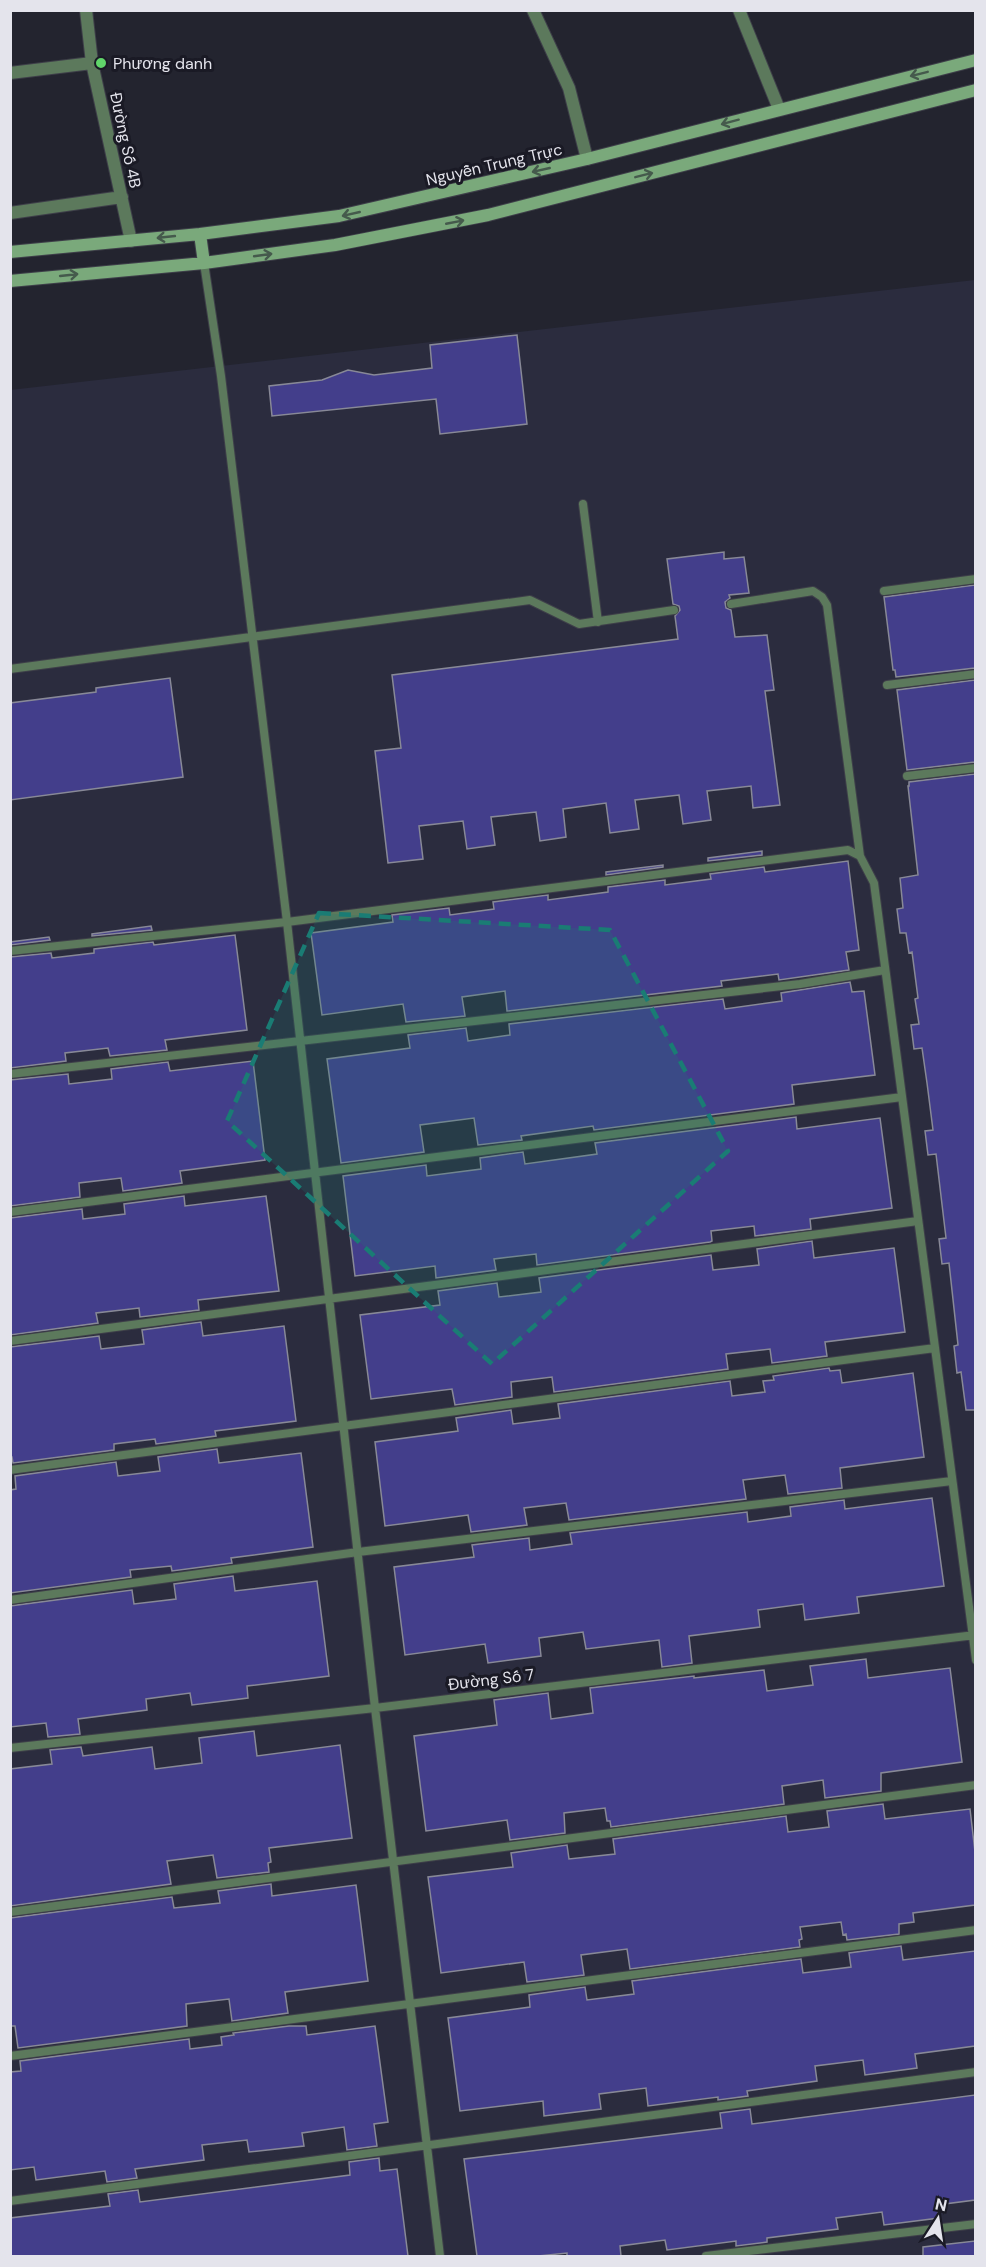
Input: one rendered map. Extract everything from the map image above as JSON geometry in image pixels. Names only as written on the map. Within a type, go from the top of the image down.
[{"type":"main road","name":"Nguyễn Trung Trực","points":[[10,252],[200,234],[339,216],[587,159],[975,60]]},
{"type":"main road","points":[[10,281],[204,263],[335,245],[488,215],[975,90]]},
{"type":"main road","points":[[200,234],[204,263]]},
{"type":"street","name":"Đường Số 4B","points":[[86,10],[92,63],[131,241]]},
{"type":"street","points":[[533,10],[569,87],[587,159]]},
{"type":"street","points":[[739,10],[779,109]]},
{"type":"street","points":[[10,73],[92,63]]},
{"type":"street","points":[[10,213],[122,197]]},
{"type":"lane","points":[[204,263],[221,376],[287,922],[375,1708],[440,2256]]},
{"type":"lane","points":[[583,504],[598,622]]},
{"type":"lane","points":[[884,591],[975,579]]},
{"type":"lane","points":[[730,604],[813,591],[822,597],[827,605],[860,856],[874,883],[974,1636],[975,1660]]},
{"type":"lane","points":[[10,669],[530,600],[579,624],[674,610]]},
{"type":"lane","points":[[887,685],[975,674]]},
{"type":"lane","points":[[907,776],[975,768]]},
{"type":"lane","points":[[10,951],[287,922],[848,850],[860,856]]},
{"type":"lane","points":[[10,1074],[800,984],[885,970]]},
{"type":"lane","points":[[10,1212],[902,1097]]},
{"type":"lane","points":[[10,1341],[918,1221]]},
{"type":"lane","points":[[10,1470],[935,1348]]},
{"type":"lane","points":[[10,1600],[358,1552],[952,1481]]},
{"type":"lane","name":"Đường Số 7","points":[[10,1748],[375,1708],[974,1636]]},
{"type":"lane","points":[[10,1912],[975,1785]]},
{"type":"lane","points":[[10,2056],[975,1930]]},
{"type":"lane","points":[[10,2201],[975,2072]]},
{"type":"lane","points":[[706,2256],[975,2224]]},
{"type":"highlighted area","points":[[319,913],[610,930],[728,1151],[492,1364],[227,1121]]},
{"type":"shaded area","points":[[975,280],[975,2256],[11,2256],[10,390]]},
{"type":"building","points":[[517,335],[527,424],[440,434],[436,399],[272,416],[269,386],[322,380],[348,370],[374,375],[432,368],[430,345]]},
{"type":"building","points":[[724,552],[724,559],[744,557],[749,593],[729,595],[730,598],[725,602],[726,608],[731,610],[735,637],[767,635],[774,690],[765,691],[780,805],[753,808],[751,786],[707,791],[711,820],[683,824],[679,795],[635,800],[639,829],[610,833],[606,803],[563,809],[566,837],[540,841],[536,812],[491,817],[495,845],[467,849],[463,821],[419,826],[423,859],[388,863],[375,751],[401,748],[392,675],[678,639],[675,616],[680,610],[679,606],[673,604],[667,559]]},
{"type":"building","points":[[975,585],[975,668],[896,677],[895,670],[893,670],[884,597]]},
{"type":"building","points":[[170,678],[183,777],[10,800],[10,703],[96,692],[96,688]]},
{"type":"building","points":[[975,680],[975,762],[907,770],[897,690]]},
{"type":"building","points":[[975,774],[975,1410],[966,1410],[961,1372],[957,1373],[954,1346],[958,1345],[949,1263],[942,1264],[939,1239],[946,1238],[936,1154],[928,1155],[925,1131],[933,1130],[922,1048],[914,1049],[911,1025],[919,1024],[912,952],[909,953],[906,933],[900,933],[897,909],[903,908],[900,878],[918,875],[909,782]]},
{"type":"building","points":[[762,851],[762,855],[708,861],[708,858]]},
{"type":"building","points":[[848,861],[859,950],[846,952],[849,970],[779,980],[778,974],[721,981],[722,986],[507,1011],[505,991],[462,997],[465,1016],[406,1022],[403,1004],[322,1015],[311,933],[393,922],[392,915],[449,908],[450,915],[494,909],[493,902],[548,895],[548,900],[608,892],[608,887],[665,880],[665,885],[711,879],[710,874],[764,867],[765,872]]},
{"type":"building","points":[[663,865],[663,867],[606,875],[606,872]]},
{"type":"building","points":[[151,926],[152,930],[92,936],[92,934]]},
{"type":"building","points":[[235,935],[247,1030],[165,1040],[167,1050],[110,1056],[108,1048],[65,1053],[66,1061],[10,1068],[10,957],[51,953],[52,958],[94,953],[94,949],[153,942],[154,945]]},
{"type":"building","points":[[49,937],[50,940],[10,945],[10,942]]},
{"type":"building","points":[[850,982],[852,992],[864,991],[875,1075],[792,1085],[794,1104],[594,1130],[593,1126],[521,1136],[522,1140],[478,1145],[474,1118],[420,1125],[424,1152],[341,1163],[327,1059],[410,1048],[408,1035],[466,1028],[468,1041],[510,1035],[509,1024],[723,999],[725,1009],[782,1001],[781,993]]},
{"type":"building","points":[[253,1061],[265,1160],[180,1171],[182,1183],[123,1191],[121,1178],[79,1183],[80,1197],[10,1206],[10,1080],[68,1074],[69,1084],[112,1079],[111,1069],[168,1062],[170,1071]]},
{"type":"building","points":[[796,1117],[797,1129],[880,1118],[892,1208],[810,1219],[811,1229],[755,1236],[754,1226],[711,1231],[712,1241],[710,1242],[537,1265],[536,1254],[494,1259],[496,1270],[436,1278],[435,1266],[355,1276],[343,1176],[426,1165],[427,1176],[481,1169],[480,1158],[523,1152],[525,1164],[597,1154],[595,1143]]},
{"type":"building","points":[[184,1196],[185,1206],[266,1196],[279,1291],[198,1300],[199,1310],[140,1317],[139,1308],[96,1313],[98,1323],[10,1335],[10,1218],[82,1209],[83,1219],[125,1214],[124,1204]]},
{"type":"building","points":[[812,1241],[814,1258],[894,1248],[905,1332],[825,1342],[827,1356],[772,1363],[770,1349],[726,1354],[728,1369],[554,1392],[552,1377],[511,1382],[512,1397],[455,1405],[452,1389],[371,1399],[360,1315],[440,1305],[438,1291],[497,1283],[499,1297],[541,1292],[539,1278],[711,1255],[713,1270],[759,1265],[757,1249]]},
{"type":"building","points":[[201,1322],[203,1336],[284,1326],[296,1421],[215,1431],[216,1436],[156,1444],[155,1439],[114,1444],[114,1450],[13,1463],[10,1457],[10,1347],[99,1336],[101,1349],[144,1344],[142,1330]]},
{"type":"building","points":[[829,1368],[830,1371],[840,1370],[842,1383],[913,1373],[924,1457],[840,1468],[842,1488],[788,1494],[785,1475],[743,1480],[746,1499],[569,1520],[566,1503],[524,1508],[527,1525],[471,1532],[468,1515],[385,1526],[375,1442],[458,1431],[456,1418],[511,1410],[513,1424],[560,1418],[558,1404],[730,1381],[732,1396],[765,1392],[763,1381],[774,1380],[773,1376]]},
{"type":"building","points":[[217,1449],[219,1463],[301,1453],[313,1547],[231,1558],[232,1563],[172,1571],[171,1566],[130,1570],[131,1577],[10,1593],[10,1490],[16,1489],[15,1476],[116,1462],[118,1476],[160,1471],[158,1457]]},
{"type":"building","points":[[932,1498],[944,1586],[857,1597],[859,1613],[805,1620],[803,1604],[758,1610],[760,1627],[689,1636],[692,1663],[662,1667],[659,1640],[586,1649],[583,1632],[539,1638],[541,1656],[488,1663],[485,1644],[405,1655],[394,1567],[474,1557],[472,1545],[529,1538],[530,1550],[572,1544],[570,1533],[747,1512],[748,1522],[791,1516],[790,1507],[844,1500],[845,1509]]},
{"type":"building","points":[[233,1576],[235,1591],[317,1581],[329,1676],[247,1686],[248,1698],[192,1705],[190,1693],[146,1699],[147,1710],[78,1719],[80,1734],[48,1737],[46,1723],[10,1727],[10,1606],[132,1590],[134,1604],[176,1599],[174,1584]]},
{"type":"building","points":[[866,1659],[868,1678],[950,1668],[962,1762],[881,1773],[881,1791],[825,1798],[823,1780],[782,1786],[784,1804],[611,1827],[610,1821],[607,1821],[605,1808],[564,1813],[565,1833],[510,1840],[507,1820],[426,1831],[414,1736],[497,1725],[494,1700],[548,1693],[551,1719],[593,1713],[590,1688],[764,1670],[767,1691],[813,1685],[810,1666]]},
{"type":"building","points":[[254,1731],[257,1756],[340,1745],[352,1838],[269,1848],[271,1862],[268,1863],[269,1872],[217,1878],[213,1855],[167,1861],[171,1884],[10,1906],[10,1769],[52,1764],[50,1750],[81,1747],[83,1756],[152,1747],[155,1769],[202,1763],[199,1738]]},
{"type":"building","points":[[883,1804],[885,1819],[970,1809],[975,1852],[975,1905],[913,1913],[914,1922],[899,1924],[899,1934],[847,1940],[846,1934],[843,1935],[841,1922],[800,1927],[802,1939],[799,1940],[800,1947],[630,1969],[627,1949],[581,1955],[584,1975],[527,1982],[524,1962],[441,1973],[428,1877],[513,1867],[511,1853],[567,1845],[569,1859],[615,1854],[613,1839],[786,1816],[788,1832],[829,1827],[827,1811]]},
{"type":"building","points":[[271,1884],[272,1896],[356,1885],[368,1981],[285,1992],[288,2013],[232,2021],[229,1999],[186,2004],[187,2026],[18,2048],[15,2026],[10,2026],[10,1918],[172,1897],[174,1908],[220,1903],[218,1891]]},
{"type":"building","points":[[901,1946],[903,1960],[975,1951],[975,2046],[915,2054],[917,2068],[865,2075],[863,2060],[815,2066],[817,2081],[747,2091],[748,2096],[718,2100],[718,2097],[648,2106],[646,2088],[599,2094],[601,2109],[544,2116],[543,2101],[460,2111],[448,2018],[530,2007],[529,1995],[585,1987],[587,2000],[634,1994],[632,1981],[801,1959],[803,1973],[851,1967],[849,1953]]},
{"type":"building","points":[[306,2026],[307,2035],[375,2026],[388,2122],[374,2124],[377,2146],[347,2150],[344,2127],[302,2133],[304,2146],[249,2152],[247,2140],[202,2145],[204,2160],[135,2169],[137,2178],[107,2182],[105,2171],[36,2180],[34,2167],[10,2170],[10,2072],[21,2071],[20,2061],[189,2039],[190,2049],[222,2045],[221,2037],[234,2035],[233,2033]]},
{"type":"building","points":[[975,2095],[975,2200],[937,2205],[939,2218],[884,2225],[882,2212],[836,2218],[838,2229],[767,2238],[767,2242],[736,2246],[736,2241],[667,2250],[665,2240],[620,2246],[621,2256],[567,2256],[567,2253],[538,2256],[477,2256],[464,2159],[722,2128],[720,2113],[750,2109],[752,2124]]},
{"type":"building","points":[[379,2158],[380,2171],[397,2169],[408,2256],[10,2256],[10,2218],[110,2206],[108,2194],[138,2190],[140,2202],[350,2175],[349,2162]]},
{"type":"building","points":[[975,2241],[975,2256],[923,2256],[923,2247]]},
{"type":"place","name":"Phương danh","points":[[101,63]]}]
